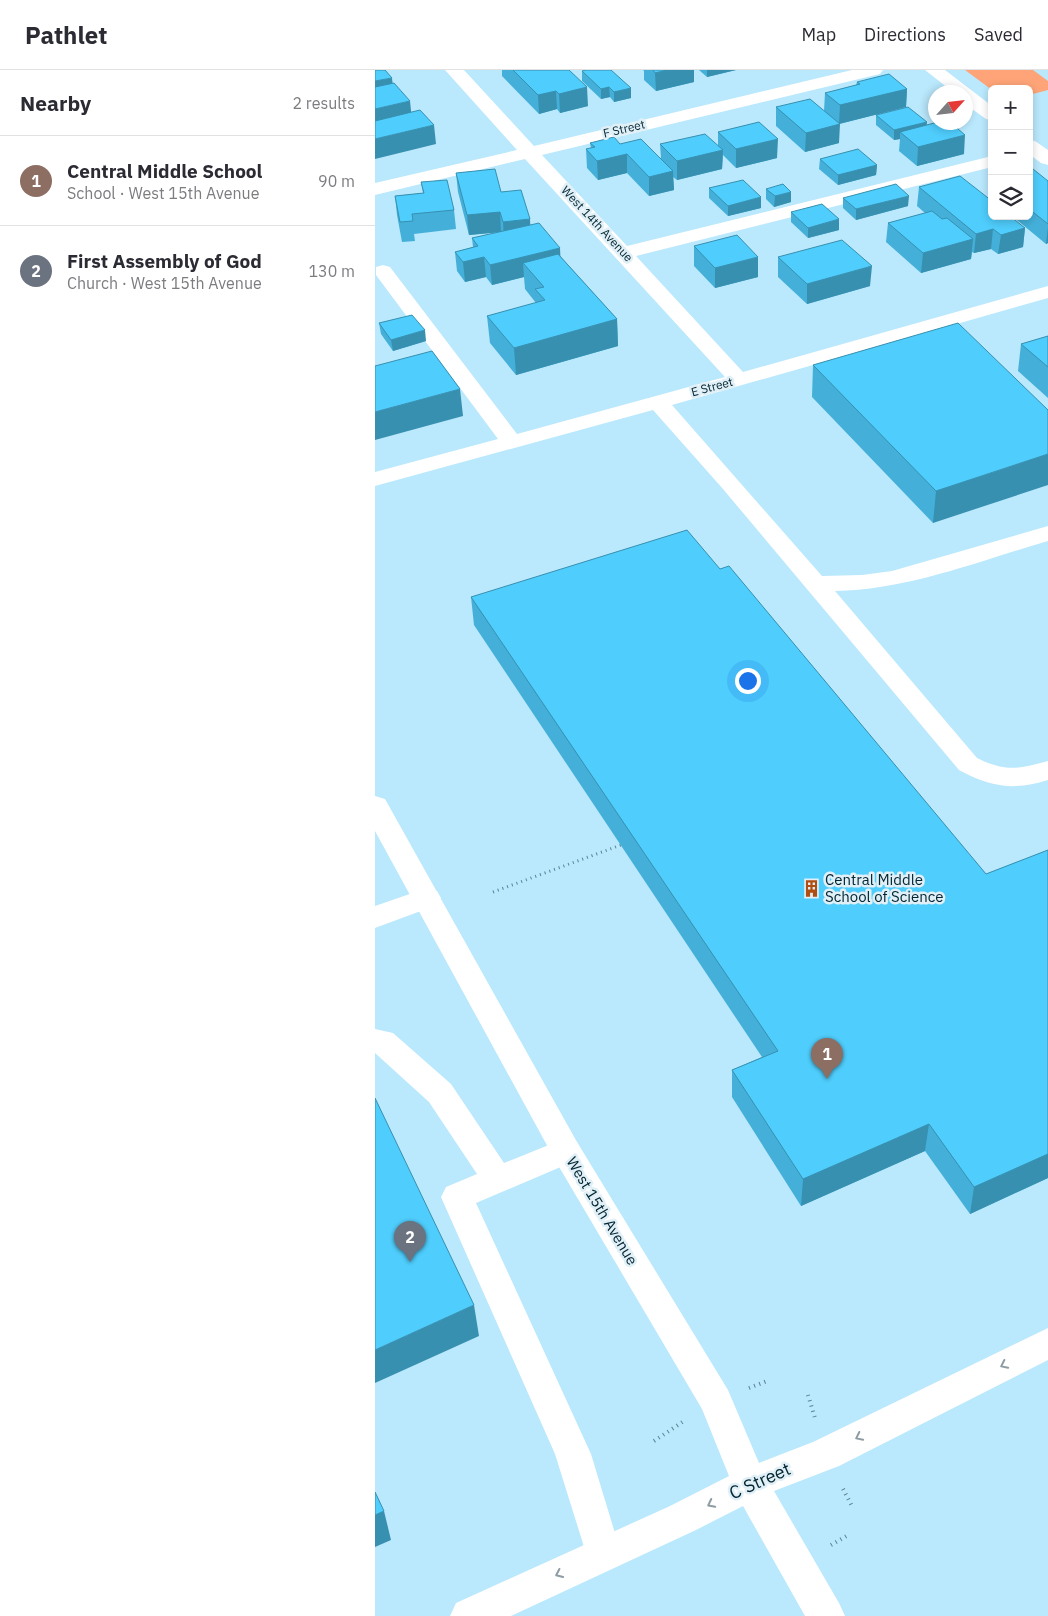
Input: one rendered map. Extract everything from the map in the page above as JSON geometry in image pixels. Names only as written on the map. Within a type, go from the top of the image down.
[{"type":"street","name":"West 14th Avenue","points":[[453,70],[624,253],[739,380]]},
{"type":"street","name":"F Street","points":[[375,189],[874,70]]},
{"type":"street","points":[[934,70],[953,85]]},
{"type":"street","points":[[973,101],[988,112]]},
{"type":"street","points":[[624,253],[988,162]]},
{"type":"street","points":[[383,271],[512,442]]},
{"type":"street","name":"E Street","points":[[375,479],[739,380],[1048,292]]},
{"type":"street","points":[[658,402],[731,484],[968,764],[986,774],[1007,779],[1032,776],[1048,770]]},
{"type":"street","points":[[814,584],[862,583],[895,578],[1048,533]]},
{"type":"street","name":"West 15th Avenue","points":[[375,806],[566,1151],[715,1401],[750,1484],[826,1616]]},
{"type":"street","points":[[375,917],[427,898]]},
{"type":"street","points":[[375,1041],[382,1041],[440,1093],[498,1180]]},
{"type":"street","points":[[566,1151],[457,1197],[573,1454],[603,1553]]},
{"type":"street","name":"C Street","points":[[469,1616],[683,1518],[750,1484],[826,1454],[1048,1343]]},
{"type":"path","points":[[493,892],[621,844]]},
{"type":"shaded area","points":[[965,70],[1033,70],[1048,81],[1048,90],[1033,94],[1033,85],[988,85],[988,87]]},
{"type":"building","points":[[375,70],[385,70],[392,78],[375,81]]},
{"type":"building","points":[[513,70],[569,70],[587,87],[559,94],[556,91],[538,95]]},
{"type":"building","points":[[611,70],[631,88],[614,92],[609,87],[601,89],[582,71]]},
{"type":"building","points":[[653,70],[667,70],[655,73]]},
{"type":"building","points":[[889,74],[907,89],[840,105],[825,93],[860,84],[857,82]]},
{"type":"building","points":[[394,83],[410,101],[375,109],[375,87]]},
{"type":"building","points":[[810,99],[840,124],[806,133],[776,107]]},
{"type":"building","points":[[908,107],[927,122],[894,130],[876,115]]},
{"type":"building","points":[[420,110],[434,125],[375,139],[375,121]]},
{"type":"building","points":[[759,122],[778,139],[736,149],[718,132]]},
{"type":"building","points":[[928,125],[928,130],[959,130],[965,135],[918,147],[900,132]]},
{"type":"building","points":[[705,134],[723,150],[677,161],[660,144]]},
{"type":"building","points":[[614,137],[620,144],[641,139],[673,171],[649,177],[627,154],[597,161],[586,149],[595,147],[590,143]]},
{"type":"building","points":[[858,149],[877,165],[838,175],[820,159]]},
{"type":"building","points":[[495,169],[501,192],[521,190],[530,219],[503,222],[500,212],[467,215],[456,173]]},
{"type":"building","points":[[1033,169],[1048,181],[1048,224],[1033,212]]},
{"type":"building","points":[[960,176],[988,198],[988,220],[1015,220],[1025,228],[1001,235],[993,229],[976,234],[919,187]]},
{"type":"building","points":[[447,180],[454,210],[412,214],[413,221],[400,222],[395,196],[424,193],[421,182]]},
{"type":"building","points":[[743,180],[761,197],[728,206],[709,188]]},
{"type":"building","points":[[783,184],[791,192],[775,196],[766,189]]},
{"type":"building","points":[[896,184],[909,196],[856,209],[843,198]]},
{"type":"building","points":[[822,204],[839,219],[808,228],[791,212]]},
{"type":"building","points":[[932,211],[942,219],[947,218],[973,239],[923,253],[888,223]]},
{"type":"building","points":[[539,223],[560,248],[490,265],[484,257],[463,262],[455,252],[478,246],[472,238]]},
{"type":"building","points":[[737,235],[758,257],[715,268],[694,246]]},
{"type":"building","points":[[842,240],[872,266],[807,284],[778,257]]},
{"type":"building","points":[[558,254],[617,319],[514,348],[487,316],[545,300],[535,289],[544,287],[523,263]]},
{"type":"building","points":[[412,315],[425,330],[391,340],[379,323]]},
{"type":"building","points":[[958,323],[1048,410],[1048,454],[936,491],[813,365]]},
{"type":"building","points":[[1048,336],[1048,367],[1021,344]]},
{"type":"building","points":[[432,351],[460,389],[375,412],[375,366]]},
{"type":"building","name":"Central Middle School of Science","points":[[687,530],[720,569],[729,566],[986,874],[1048,850],[1048,1154],[974,1187],[929,1124],[803,1179],[732,1070],[778,1051],[471,597]]},
{"type":"building","points":[[375,1098],[474,1305],[375,1350]]},
{"type":"building","points":[[375,1492],[384,1511],[375,1515]]},
{"type":"place","name":"Central Middle School of Science","points":[[811,889]]},
{"type":"place","name":"Central Middle School","points":[[827,1079]]},
{"type":"place","name":"First Assembly of God","points":[[410,1262]]}]
